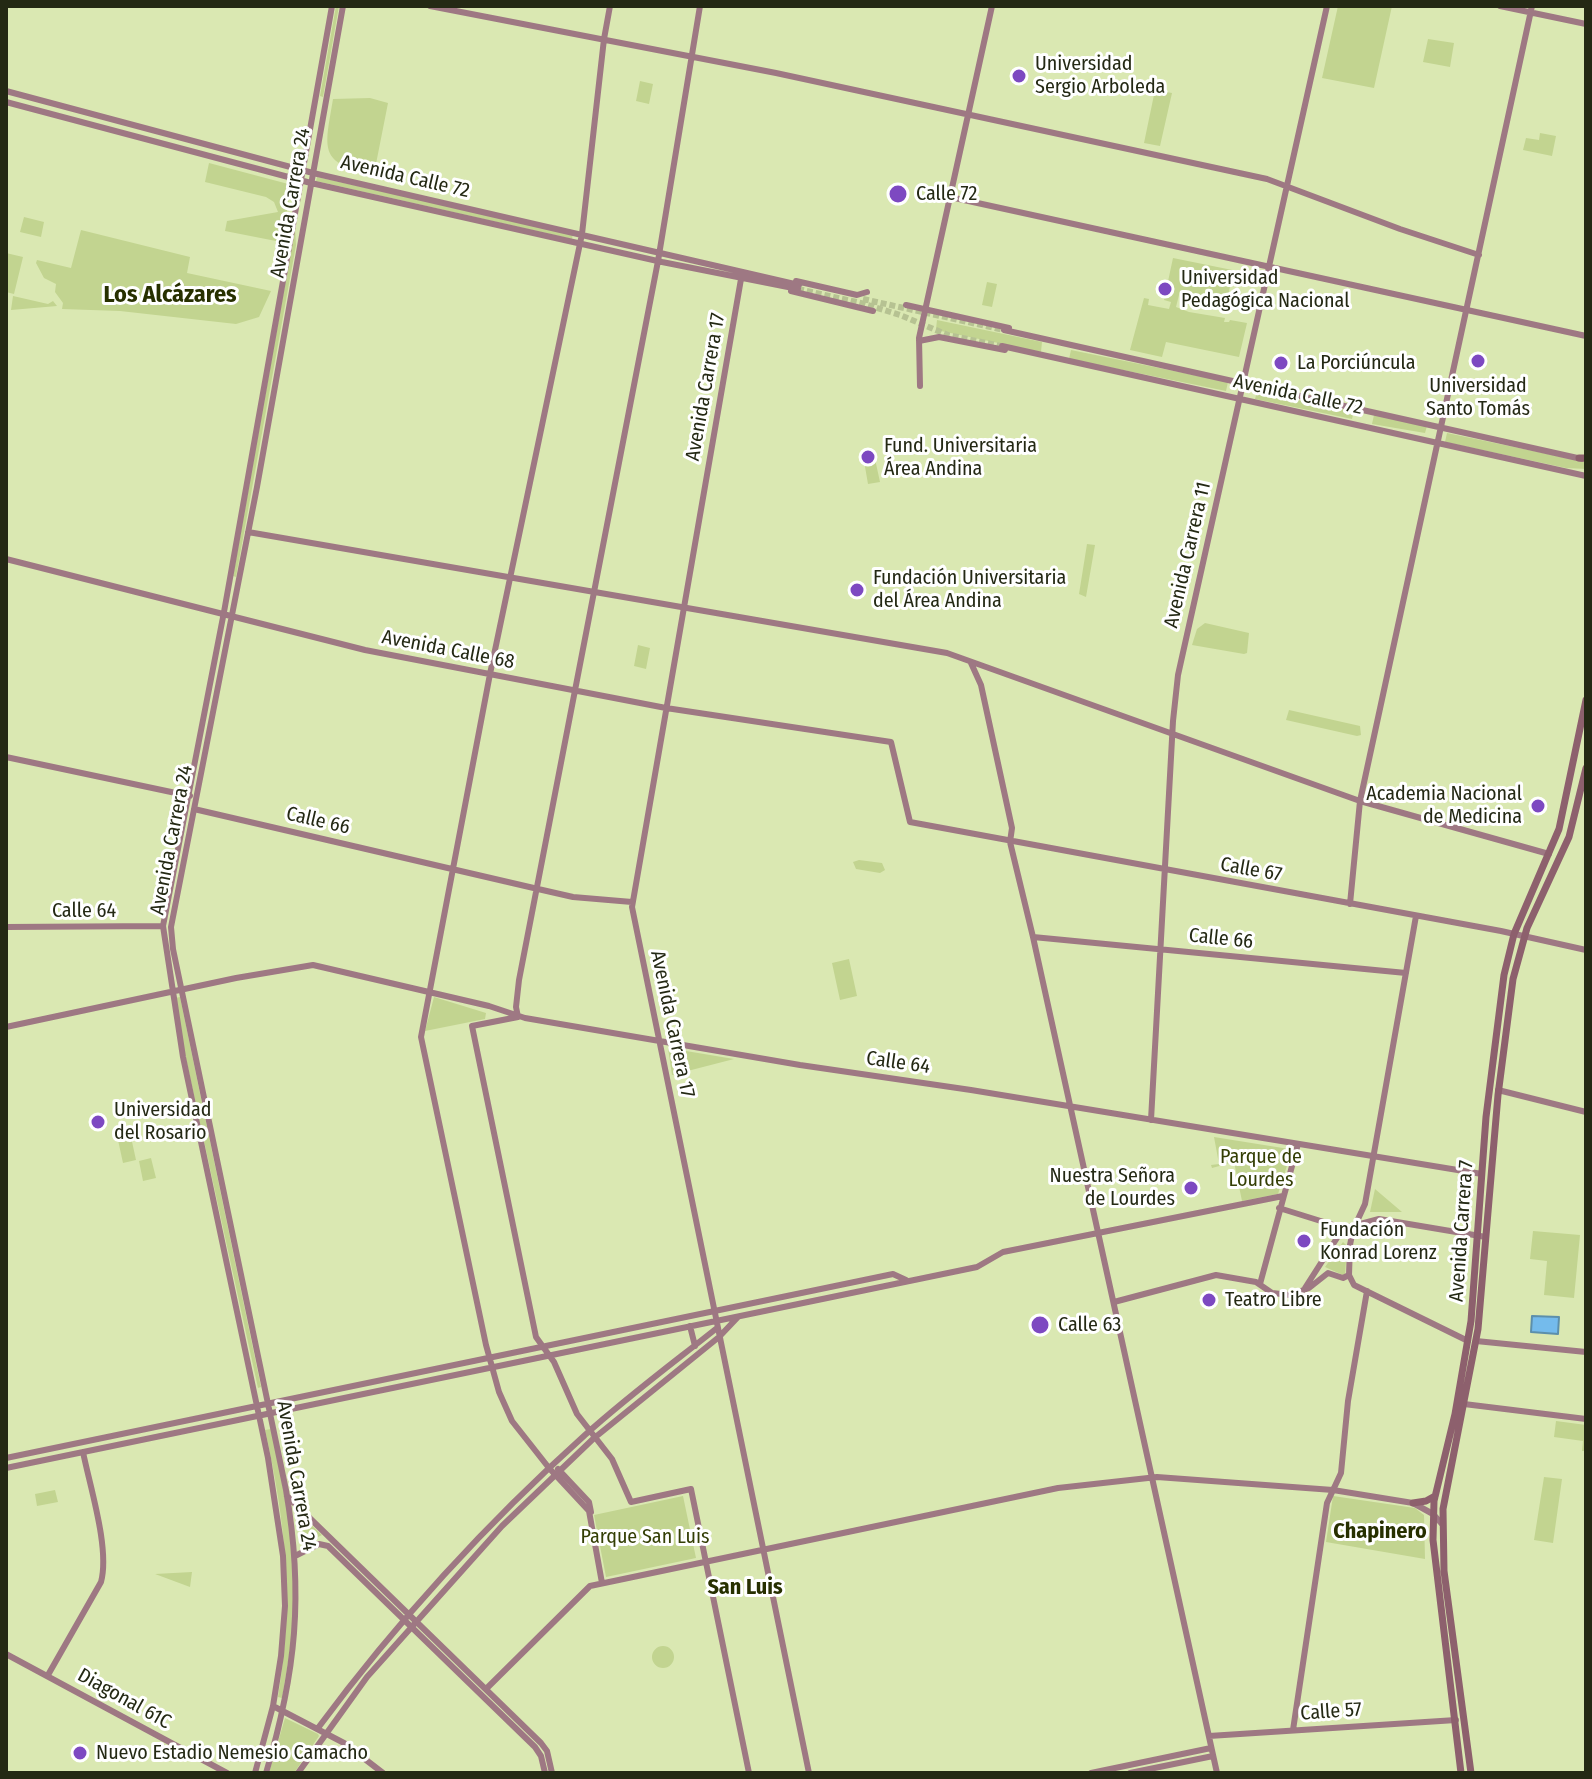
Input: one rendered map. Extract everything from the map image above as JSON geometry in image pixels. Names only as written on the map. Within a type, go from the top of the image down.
[{"type":"main road","name":"Avenida Carrera 24","points":[[255,1773],[273,1706],[283,1639],[285,1585],[279,1521],[260,1417],[208,1179],[172,992],[163,926],[224,612],[332,6]]},
{"type":"main road","name":"Avenida Carrera 24","points":[[266,1773],[284,1711],[297,1617],[295,1556],[287,1496],[173,949],[171,927],[233,614],[343,6]]},
{"type":"main road","points":[[430,6],[691,56],[1267,179],[1479,255]]},
{"type":"main road","points":[[602,1583],[587,1507],[512,1421],[492,1368],[421,1037],[490,674],[582,234],[610,6]]},
{"type":"main road","points":[[700,6],[660,251],[519,980],[518,1017],[472,1026],[536,1337],[549,1356],[571,1404],[612,1459],[631,1502],[691,1489],[749,1773]]},
{"type":"main road","points":[[920,386],[919,341],[992,6]]},
{"type":"main road","name":"Avenida Carrera 11","points":[[1151,1120],[1178,675],[1327,6]]},
{"type":"main road","points":[[1500,6],[1532,9],[1586,24]]},
{"type":"main road","points":[[1350,904],[1360,801],[1532,9]]},
{"type":"main road","name":"Avenida Calle 72","points":[[6,91],[303,171],[660,251],[798,287],[741,279],[301,181],[6,102]]},
{"type":"main road","points":[[314,100],[326,102]]},
{"type":"main road","points":[[950,197],[1586,336]]},
{"type":"main road","points":[[741,270],[857,295],[867,292]]},
{"type":"main road","points":[[741,279],[873,311]]},
{"type":"main road","name":"Avenida Carrera 17","points":[[741,279],[632,902],[809,1773]]},
{"type":"main road","points":[[906,305],[1058,341]]},
{"type":"main road","name":"Avenida Calle 72","points":[[1004,330],[1584,458]]},
{"type":"main road","points":[[919,341],[942,337],[1055,359]]},
{"type":"main road","name":"Avenida Calle 72","points":[[1002,346],[1586,476]]},
{"type":"main road","points":[[248,532],[941,652],[1360,801],[1550,854]]},
{"type":"main road","name":"Avenida Calle 68","points":[[6,559],[233,614],[365,650],[666,708],[891,742],[910,822]]},
{"type":"main road","points":[[971,663],[981,685],[1012,828],[1010,842],[1217,1773]]},
{"type":"main road","name":"Avenida Carrera 7","points":[[1482,1236],[1482,1174],[1488,1096],[1501,994],[1514,934],[1550,854],[1563,816],[1586,700]]},
{"type":"main road","points":[[6,757],[196,797]]},
{"type":"main road","name":"Avenida Carrera 7","points":[[1471,1773],[1446,1585],[1442,1524],[1464,1404],[1512,989],[1525,936],[1566,846],[1586,768]]},
{"type":"main road","points":[[188,795],[194,809]]},
{"type":"main road","name":"Calle 66","points":[[194,809],[573,897],[632,902]]},
{"type":"main road","name":"Calle 67","points":[[910,822],[1525,936],[1586,950]]},
{"type":"main road","points":[[1416,916],[1364,1209],[1355,1225],[1350,1245],[1349,1275],[1354,1285],[1472,1341],[1586,1352]]},
{"type":"main road","name":"Calle 64","points":[[6,927],[163,926]]},
{"type":"main road","name":"Calle 66","points":[[1033,937],[1406,973]]},
{"type":"main road","name":"Calle 64","points":[[182,990],[313,965],[430,991],[518,1017],[1482,1174]]},
{"type":"main road","points":[[6,1027],[182,990]]},
{"type":"main road","points":[[1498,1090],[1586,1112]]},
{"type":"main road","points":[[1260,1284],[1298,1144]]},
{"type":"main road","points":[[6,1468],[690,1326],[717,1324],[744,1314],[977,1267],[1003,1252],[1283,1196]]},
{"type":"main road","points":[[1279,1208],[1344,1227],[1379,1219],[1482,1236]]},
{"type":"main road","points":[[1303,1291],[1344,1227]]},
{"type":"main road","points":[[1336,1242],[1345,1241],[1350,1245]]},
{"type":"main road","points":[[1114,1302],[1208,1276],[1226,1275],[1260,1284],[1277,1294],[1290,1295],[1303,1291],[1328,1273],[1343,1278],[1349,1275]]},
{"type":"main road","points":[[6,1458],[893,1274],[900,1279],[913,1279]]},
{"type":"main road","points":[[1293,1730],[1327,1503],[1340,1477],[1348,1401],[1367,1291]]},
{"type":"main road","points":[[298,1773],[367,1677],[502,1526],[596,1437],[744,1314]]},
{"type":"main road","points":[[318,1728],[361,1672],[496,1520],[590,1431],[695,1346],[717,1324]]},
{"type":"main road","points":[[690,1326],[695,1346]]},
{"type":"main road","name":"Avenida Carrera 7","points":[[1461,1773],[1434,1549],[1433,1514],[1472,1341]]},
{"type":"main road","points":[[1464,1404],[1586,1419]]},
{"type":"main road","points":[[48,1675],[101,1582],[104,1569],[103,1549],[81,1443]]},
{"type":"main road","points":[[487,1688],[586,1588],[849,1530],[1058,1488],[1152,1477],[1333,1490],[1413,1503],[1435,1496]]},
{"type":"main road","points":[[287,1496],[408,1618]]},
{"type":"main road","points":[[1413,1503],[1433,1514],[1442,1524]]},
{"type":"main road","points":[[295,1556],[324,1543],[487,1688],[544,1754],[552,1773]]},
{"type":"main road","points":[[415,1624],[544,1754],[545,1773]]},
{"type":"main road","name":"Diagonal 61C","points":[[6,1654],[227,1773]]},
{"type":"main road","points":[[273,1706],[326,1732],[383,1773]]},
{"type":"main road","name":"Calle 57","points":[[1209,1736],[1456,1720]]},
{"type":"main road","points":[[1091,1773],[1212,1752]]},
{"type":"main road","points":[[1130,1773],[1212,1752]]},
{"type":"green space","points":[[336,6],[339,6],[323,97],[320,96]]},
{"type":"green space","points":[[1338,6],[1392,6],[1374,88],[1322,78]]},
{"type":"green space","points":[[1428,39],[1454,43],[1450,67],[1423,62]]},
{"type":"green space","points":[[640,81],[653,84],[649,104],[636,101]]},
{"type":"green space","points":[[1155,90],[1172,93],[1160,146],[1144,143]]},
{"type":"green space","points":[[370,98],[388,103],[374,174],[342,165],[334,159],[327,142],[333,99]]},
{"type":"green space","points":[[1540,133],[1556,136],[1552,156],[1523,150],[1526,138],[1539,140]]},
{"type":"green space","points":[[209,163],[292,185],[281,242],[225,231],[227,221],[278,212],[274,202],[266,197],[205,182]]},
{"type":"green space","points":[[317,177],[573,234],[572,239],[316,181]]},
{"type":"green space","points":[[24,217],[44,222],[41,237],[20,232]]},
{"type":"green space","points":[[295,228],[296,245],[236,577],[233,576]]},
{"type":"green space","points":[[81,230],[190,257],[187,273],[271,291],[259,317],[236,324],[120,311],[62,309],[63,303],[55,292],[56,284],[44,278],[36,263],[37,260],[71,268]]},
{"type":"green space","points":[[6,253],[23,257],[14,294],[6,292]]},
{"type":"green space","points":[[1173,258],[1242,272],[1240,279],[1232,277],[1227,301],[1180,291],[1176,307],[1225,318],[1224,322],[1247,323],[1239,357],[1166,342],[1162,357],[1130,350],[1144,298],[1149,299],[1148,305],[1169,309],[1171,302],[1164,300]]},
{"type":"green space","points":[[987,282],[997,284],[992,307],[982,305]]},
{"type":"green space","points":[[13,296],[48,304],[53,301],[57,306],[11,310]]},
{"type":"green space","points":[[937,320],[1042,342],[1041,352],[941,331],[936,329]]},
{"type":"green space","points":[[1071,350],[1228,382],[1226,391],[1069,359]]},
{"type":"green space","points":[[1257,392],[1354,411],[1352,419],[1255,399]]},
{"type":"green space","points":[[1374,415],[1427,426],[1425,433],[1372,424]]},
{"type":"green space","points":[[1447,433],[1586,462],[1586,469],[1566,468],[1445,442]]},
{"type":"green space","points":[[875,459],[880,482],[868,484],[864,461]]},
{"type":"green space","points":[[1087,544],[1095,545],[1086,597],[1079,594]]},
{"type":"green space","points":[[1205,623],[1249,633],[1247,653],[1192,645],[1197,629]]},
{"type":"green space","points":[[638,645],[650,648],[646,669],[634,666]]},
{"type":"green space","points":[[1289,710],[1360,726],[1361,735],[1286,720]]},
{"type":"green space","points":[[853,862],[882,863],[885,870],[880,873],[856,869]]},
{"type":"green space","points":[[849,959],[857,996],[840,1000],[832,963]]},
{"type":"green space","points":[[180,997],[261,1387],[258,1388],[185,1054],[175,998]]},
{"type":"green space","points":[[434,997],[486,1013],[485,1019],[425,1031]]},
{"type":"green space","points":[[668,1048],[734,1059],[672,1075]]},
{"type":"green space","points":[[131,1137],[136,1160],[123,1163],[118,1140]]},
{"type":"green space","name":"Parque de Lourdes","points":[[1214,1137],[1289,1149],[1291,1153],[1278,1194],[1242,1201],[1234,1162],[1212,1168],[1211,1165],[1219,1164]]},
{"type":"green space","points":[[151,1158],[156,1178],[143,1181],[139,1161]]},
{"type":"green space","points":[[1375,1189],[1402,1212],[1370,1212]]},
{"type":"green space","points":[[1533,1231],[1580,1235],[1574,1298],[1544,1295],[1547,1261],[1530,1259]]},
{"type":"green space","points":[[1343,1242],[1347,1246],[1345,1276],[1325,1267]]},
{"type":"green space","points":[[1556,1421],[1586,1425],[1586,1451],[1582,1451],[1583,1441],[1554,1437]]},
{"type":"green space","points":[[271,1429],[287,1511],[294,1573],[292,1633],[282,1698],[278,1697],[286,1629],[285,1563],[283,1531],[265,1430]]},
{"type":"green space","points":[[1544,1477],[1562,1479],[1553,1543],[1534,1540]]},
{"type":"green space","points":[[55,1490],[58,1502],[37,1506],[35,1494]]},
{"type":"green space","name":"Parque San Luis","points":[[683,1496],[696,1558],[606,1577],[594,1515]]},
{"type":"green space","points":[[1333,1496],[1415,1508],[1424,1515],[1425,1559],[1326,1542]]},
{"type":"green space","points":[[295,1510],[322,1535],[302,1545]]},
{"type":"green space","points":[[192,1572],[190,1587],[155,1574]]},
{"type":"green space","points":[[663,1646],[671,1649],[674,1657],[671,1665],[663,1668],[655,1665],[652,1657],[655,1649]]},
{"type":"green space","points":[[285,1718],[319,1736],[294,1773],[269,1773]]},
{"type":"water","points":[[1532,1316],[1559,1317],[1558,1334],[1531,1332]]},
{"type":"tunnel","points":[[798,289],[861,303],[948,335],[1001,346]]},
{"type":"tunnel","points":[[863,299],[1004,330]]},
{"type":"place","name":"Universidad Sergio Arboleda","points":[[1019,76]]},
{"type":"place","name":"Calle 72","points":[[898,194]]},
{"type":"place","name":"Universidad Pedagógica Nacional","points":[[1165,289]]},
{"type":"place","name":"Universidad Santo Tomás","points":[[1478,361]]},
{"type":"place","name":"La Porciúncula","points":[[1281,363]]},
{"type":"place","name":"Fund. Universitaria Área Andina","points":[[868,457]]},
{"type":"place","name":"Fundación Universitaria del Área Andina","points":[[857,590]]},
{"type":"place","name":"Academia Nacional de Medicina","points":[[1538,806]]},
{"type":"place","name":"Universidad del Rosario","points":[[98,1122]]},
{"type":"place","name":"Nuestra Señora de Lourdes","points":[[1191,1188]]},
{"type":"place","name":"Fundación Konrad Lorenz","points":[[1304,1241]]},
{"type":"place","name":"Teatro Libre","points":[[1209,1300]]},
{"type":"place","name":"Calle 63","points":[[1040,1325]]},
{"type":"place","name":"Nuevo Estadio Nemesio Camacho","points":[[80,1753]]},
{"type":"district","name":"Los Alcázares","points":[[170,295]]},
{"type":"district","name":"Chapinero","points":[[1380,1532]]},
{"type":"district","name":"San Luis","points":[[745,1588]]}]
